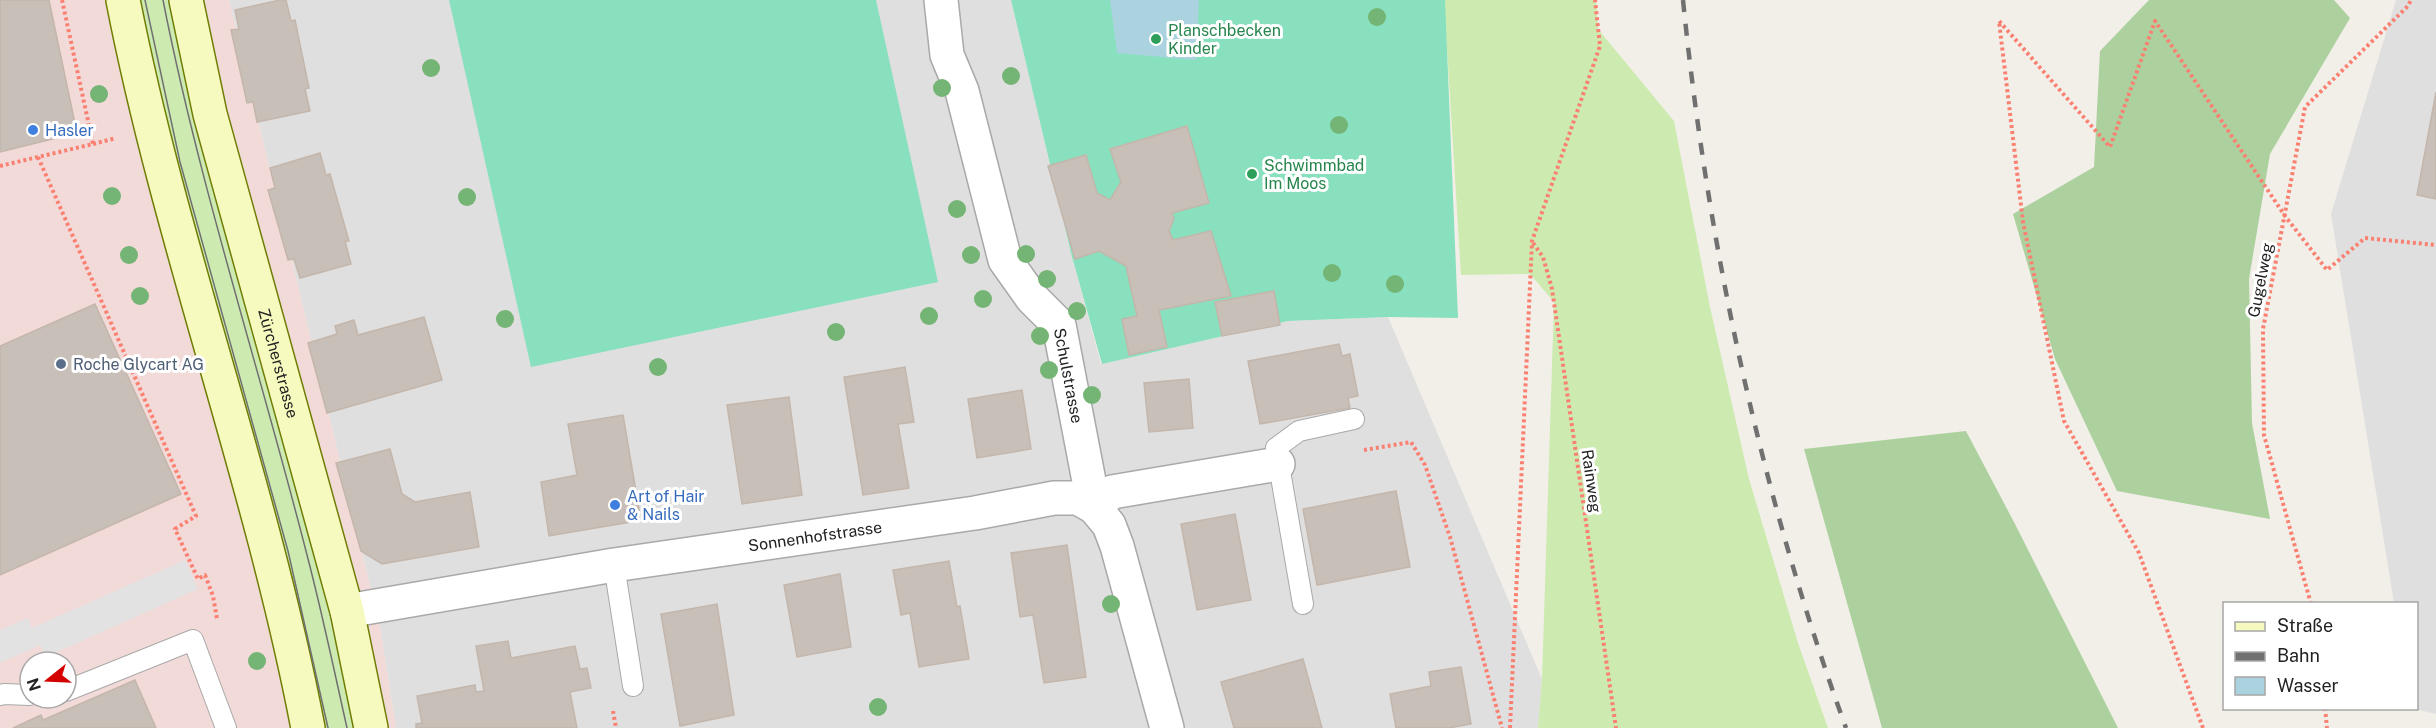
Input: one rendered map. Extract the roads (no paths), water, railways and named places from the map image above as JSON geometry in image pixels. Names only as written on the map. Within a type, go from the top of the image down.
[{"type":"main road","points":[[123,0],[156,151],[262,533],[308,728]]},
{"type":"main road","name":"Zürcherstrasse","points":[[186,0],[210,114],[347,611],[371,728]]},
{"type":"street","name":"Schulstrasse","points":[[940,0],[947,54],[962,91],[1005,260],[1032,298],[1059,325],[1094,507],[1109,525],[1117,546],[1167,728]]},
{"type":"street","points":[[1094,507],[1112,492],[1278,464]]},
{"type":"street","name":"Sonnenhofstrasse","points":[[347,611],[614,566],[975,513],[1054,498],[1078,498],[1094,507]]},
{"type":"lane","points":[[1303,604],[1276,448],[1299,431],[1354,419]]},
{"type":"lane","points":[[614,566],[633,686]]},
{"type":"lane","points":[[78,686],[192,640],[226,728]]},
{"type":"lane","points":[[0,695],[18,695]]},
{"type":"water","name":"Planschbecken Kinder","points":[[1110,0],[1199,0],[1196,60],[1117,53]]},
{"type":"tram line","points":[[145,0],[180,162],[288,551],[328,728]]},
{"type":"tram line","points":[[163,0],[194,140],[307,555],[347,728]]},
{"type":"railway","points":[[1683,0],[1707,185],[1742,369],[1788,550],[1846,728]]},
{"type":"place","name":"Planschbecken Kinder","points":[[1156,39]]},
{"type":"place","name":"Hasler","points":[[33,130]]},
{"type":"place","name":"Schwimmbad Im Moos","points":[[1252,174]]},
{"type":"place","name":"Roche Glycart AG","points":[[61,364]]},
{"type":"place","name":"Art of Hair & Nails","points":[[615,505]]}]
